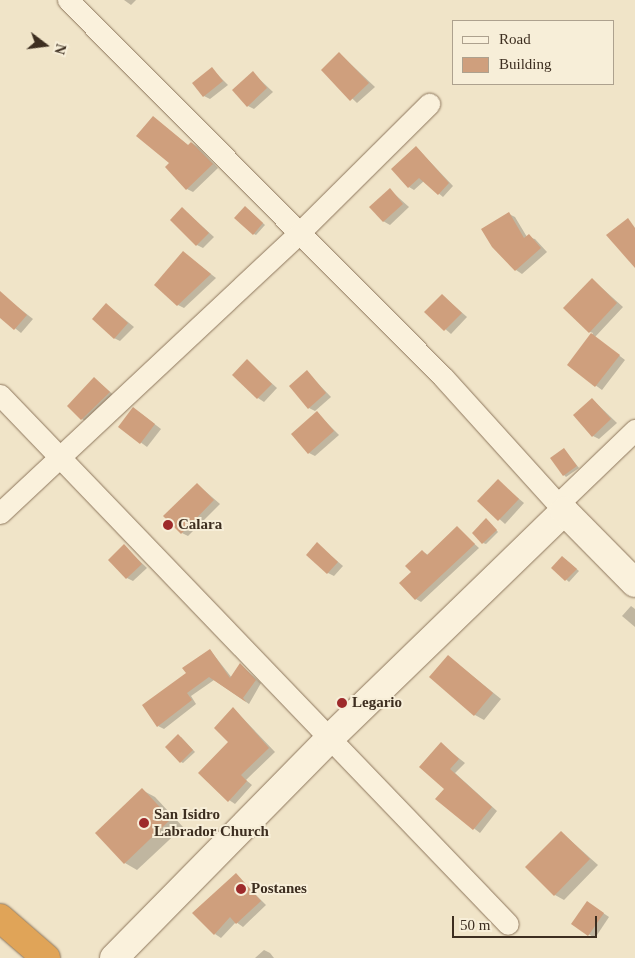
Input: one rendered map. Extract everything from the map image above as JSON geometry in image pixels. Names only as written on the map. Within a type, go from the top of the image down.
[{"type":"highway","points":[[0,918],[46,958]]},
{"type":"street","points":[[68,0],[298,234],[443,377],[561,508],[635,583]]},
{"type":"street","points":[[0,513],[298,234],[429,104]]},
{"type":"street","points":[[0,394],[508,924]]},
{"type":"street","points":[[114,958],[330,738],[561,508],[635,430]]},
{"type":"building","points":[[339,52],[369,83],[350,101],[321,70]]},
{"type":"building","points":[[212,67],[223,81],[203,97],[192,83]]},
{"type":"building","points":[[253,71],[267,88],[247,107],[232,90]]},
{"type":"building","points":[[153,116],[188,145],[191,142],[213,164],[186,190],[165,167],[169,163],[136,136]]},
{"type":"building","points":[[416,146],[449,183],[438,195],[419,178],[408,188],[391,169]]},
{"type":"building","points":[[390,188],[403,204],[383,222],[369,207]]},
{"type":"building","points":[[245,206],[263,223],[253,235],[234,218]]},
{"type":"building","points":[[182,207],[209,233],[196,246],[170,220]]},
{"type":"building","points":[[509,212],[524,238],[529,234],[541,248],[515,271],[492,247],[481,229]]},
{"type":"building","points":[[628,218],[635,228],[635,268],[606,235]]},
{"type":"building","points":[[183,251],[211,274],[177,306],[154,285]]},
{"type":"building","points":[[592,278],[617,303],[589,333],[563,308]]},
{"type":"building","points":[[0,291],[27,315],[14,330],[0,318]]},
{"type":"building","points":[[442,294],[462,313],[444,331],[424,312]]},
{"type":"building","points":[[106,303],[128,323],[114,339],[92,319]]},
{"type":"building","points":[[591,333],[620,355],[595,387],[567,365]]},
{"type":"building","points":[[247,359],[272,384],[257,399],[232,375]]},
{"type":"building","points":[[307,370],[326,393],[308,409],[289,386]]},
{"type":"building","points":[[94,377],[110,392],[81,420],[67,406]]},
{"type":"building","points":[[592,398],[611,419],[592,437],[573,415]]},
{"type":"building","points":[[133,407],[155,424],[140,444],[118,427]]},
{"type":"building","points":[[317,411],[334,431],[308,454],[291,434]]},
{"type":"building","points":[[564,448],[577,466],[563,476],[550,458]]},
{"type":"building","points":[[498,479],[519,499],[498,521],[477,501]]},
{"type":"building","points":[[197,483],[214,500],[181,534],[163,516]]},
{"type":"building","points":[[486,518],[497,530],[482,544],[472,533]]},
{"type":"building","points":[[457,526],[475,544],[415,600],[399,583],[411,572],[405,566],[422,550],[427,555]]},
{"type":"building","points":[[317,542],[338,562],[327,574],[306,555]]},
{"type":"building","points":[[124,544],[142,564],[126,579],[108,560]]},
{"type":"building","points":[[562,556],[577,569],[565,581],[551,568]]},
{"type":"building","points":[[210,649],[230,678],[240,663],[256,680],[243,698],[246,702],[209,677],[187,693],[192,700],[157,727],[142,705],[186,673],[182,668]]},
{"type":"building","points":[[448,655],[493,693],[474,716],[429,677]]},
{"type":"building","points":[[233,707],[269,748],[241,775],[247,781],[228,802],[198,773],[228,742],[214,728]]},
{"type":"building","points":[[178,734],[193,750],[180,763],[165,747]]},
{"type":"building","points":[[441,742],[459,759],[450,769],[492,807],[473,830],[435,799],[444,789],[419,767]]},
{"type":"building","points":[[142,788],[171,819],[124,864],[95,833]]},
{"type":"building","points":[[561,831],[590,859],[554,896],[525,867]]},
{"type":"building","points":[[236,873],[261,901],[236,924],[230,917],[214,935],[192,913]]},
{"type":"building","points":[[587,901],[604,913],[588,936],[571,924]]},
{"type":"place","name":"Calara","points":[[168,525]]},
{"type":"place","name":"Legario","points":[[342,703]]},
{"type":"place","name":"San Isidro Labrador Church","points":[[144,823]]},
{"type":"place","name":"Postanes","points":[[241,889]]}]
